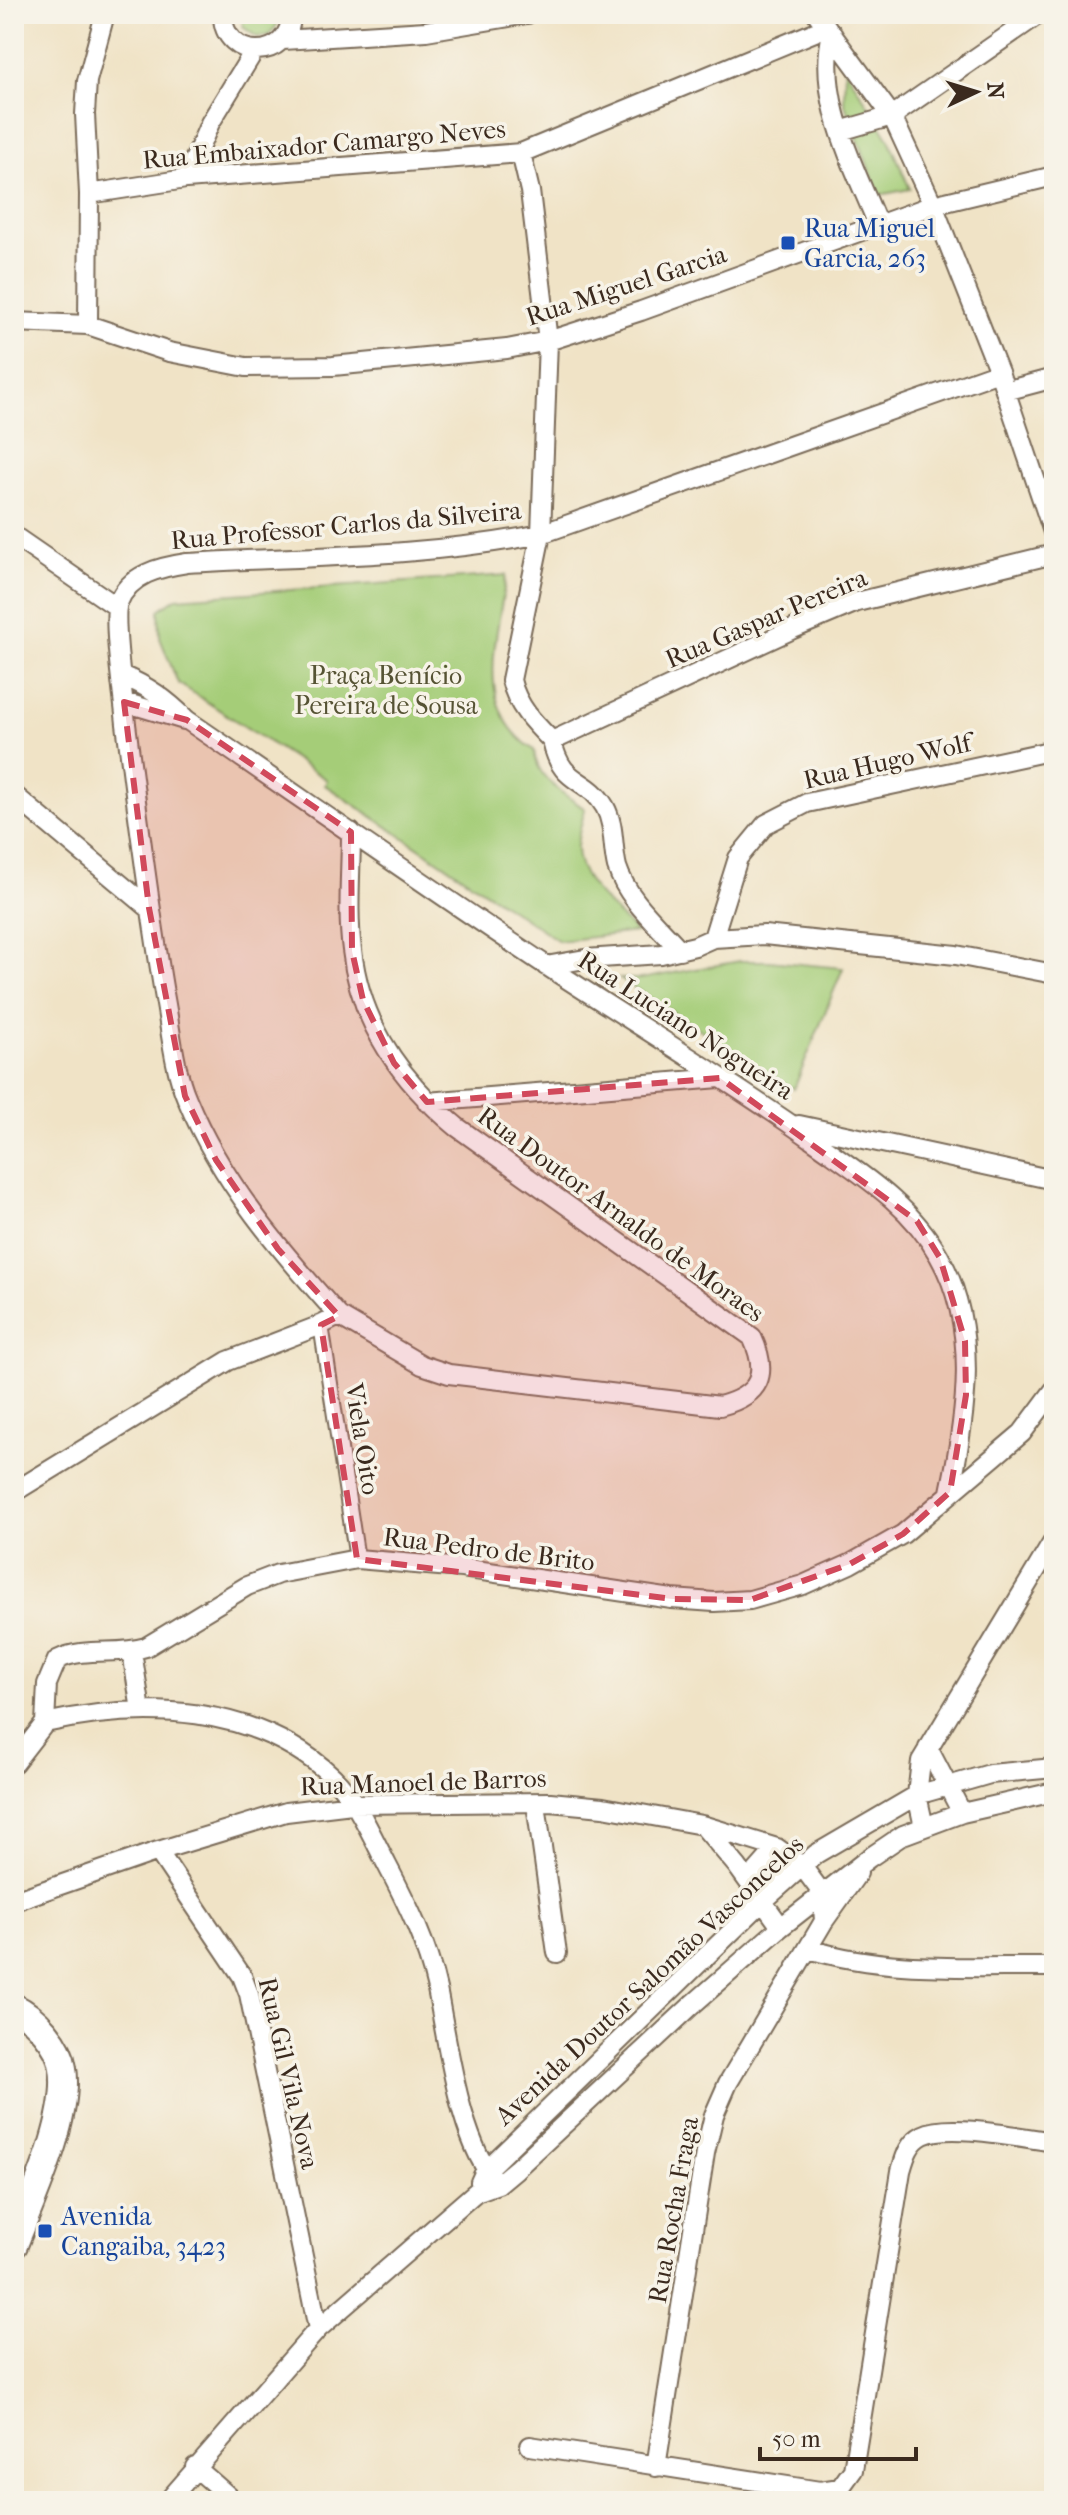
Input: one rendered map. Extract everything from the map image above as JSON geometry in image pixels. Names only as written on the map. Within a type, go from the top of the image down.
[{"type":"main road","points":[[14,2245],[44,2166],[62,2102],[63,2079],[63,2067],[57,2050],[35,2022],[16,2010]]},
{"type":"street","points":[[88,325],[87,81],[105,14]]},
{"type":"street","points":[[223,14],[227,32],[234,41],[254,51],[265,50],[283,40],[426,31],[527,14]]},
{"type":"street","points":[[283,40],[289,30],[291,14]]},
{"type":"street","points":[[840,131],[892,116],[1030,16]]},
{"type":"street","points":[[825,25],[892,116],[933,205],[999,372],[1054,535]]},
{"type":"street","points":[[825,25],[830,92],[840,131],[878,225]]},
{"type":"street","name":"Rua Embaixador Camargo Neves","points":[[89,194],[186,179],[521,153],[825,25]]},
{"type":"street","points":[[186,179],[210,123],[254,51]]},
{"type":"street","points":[[521,153],[530,191],[548,341],[541,534],[511,680],[526,714],[552,741],[559,765],[599,799],[607,810],[614,854],[623,883],[680,950]]},
{"type":"street","name":"Rua Miguel Garcia","points":[[14,322],[88,325],[169,352],[246,367],[333,366],[507,349],[548,341],[641,311],[933,205],[1054,176]]},
{"type":"street","name":"Rua Professor Carlos da Silveira","points":[[117,607],[125,590],[142,575],[161,567],[410,550],[499,542],[541,534],[999,372]]},
{"type":"street","points":[[1005,391],[1054,378]]},
{"type":"street","points":[[14,536],[117,607],[121,675],[149,908],[185,1096],[216,1160],[278,1249],[339,1316],[228,1361],[14,1492]]},
{"type":"street","name":"Rua Gaspar Pereira","points":[[552,741],[857,602],[1054,554]]},
{"type":"street","name":"Rua Luciano Nogueira","points":[[121,675],[147,686],[187,720],[546,966],[789,1123],[882,1190],[917,1221],[940,1258],[955,1295],[965,1341],[966,1395],[950,1492]]},
{"type":"street","name":"Rua Luciano Nogueira","points":[[124,702],[187,720]]},
{"type":"street","name":"Rua Hugo Wolf","points":[[713,938],[738,858],[766,824],[807,803],[1054,750]]},
{"type":"street","points":[[14,795],[149,908]]},
{"type":"street","name":"Rua Doutor Arnaldo de Moraes","points":[[339,1316],[422,1365],[449,1374],[720,1406],[739,1401],[754,1389],[762,1373],[760,1355],[752,1337],[457,1127],[427,1102],[394,1063],[363,1000],[352,951],[351,832]]},
{"type":"street","points":[[546,966],[680,950],[713,938],[764,935],[956,955],[1054,974]]},
{"type":"street","points":[[427,1102],[720,1078]]},
{"type":"street","points":[[789,1123],[1054,1180]]},
{"type":"street","name":"Viela Oito","points":[[321,1325],[357,1559]]},
{"type":"street","name":"Rua Pedro de Brito","points":[[45,1723],[47,1684],[57,1660],[69,1654],[132,1651],[161,1640],[247,1586],[278,1574],[357,1559],[462,1568],[672,1599],[714,1602],[750,1600],[803,1585],[850,1564],[903,1534],[1022,1433],[1054,1390]]},
{"type":"street","points":[[924,1827],[917,1795],[921,1761],[1051,1550]]},
{"type":"street","points":[[132,1651],[141,1711]]},
{"type":"street","points":[[14,1763],[45,1723],[141,1711],[200,1714],[242,1723],[273,1736],[312,1760],[335,1779],[410,1908],[430,1957],[469,2136],[492,2178]]},
{"type":"street","points":[[928,1748],[962,1813]]},
{"type":"street","name":"Avenida Doutor Salomão Vasconcelos","points":[[492,2178],[762,1902],[816,1854],[917,1795],[990,1774],[1054,1768]]},
{"type":"street","name":"Avenida Doutor Salomão Vasconcelos","points":[[168,2501],[318,2329],[822,1893],[903,1835],[962,1813],[1054,1792]]},
{"type":"street","name":"Rua Manoel de Barros","points":[[14,1901],[158,1851],[286,1812],[352,1804],[550,1802],[603,1807],[702,1825],[777,1848],[802,1866],[822,1893]]},
{"type":"street","points":[[536,1804],[557,1953]]},
{"type":"street","points":[[702,1825],[781,1927]]},
{"type":"street","points":[[748,1881],[777,1848]]},
{"type":"street","name":"Rua Gil Vila Nova","points":[[158,1851],[242,1976],[249,1994],[318,2329]]},
{"type":"street","name":"Rua Rocha Fraga","points":[[656,2467],[705,2153],[714,2115],[728,2083],[824,1921],[869,1858]]},
{"type":"street","points":[[822,1893],[824,1921]]},
{"type":"street","points":[[809,1949],[859,1962],[892,1965],[1054,1967]]},
{"type":"street","points":[[530,2446],[820,2491],[840,2488],[853,2470],[907,2149],[922,2135],[942,2130],[1054,2142]]},
{"type":"street","points":[[195,2467],[234,2501]]},
{"type":"highlighted area","points":[[124,702],[187,720],[351,832],[352,951],[363,1000],[394,1063],[427,1102],[720,1078],[917,1221],[940,1258],[965,1341],[966,1395],[950,1492],[903,1534],[850,1564],[750,1600],[672,1599],[357,1559],[321,1325],[339,1316],[278,1249],[216,1160],[185,1096],[149,908]]},
{"type":"green space","points":[[242,14],[277,14],[277,25],[269,35],[257,37],[243,27]]},
{"type":"green space","points":[[845,68],[889,139],[910,189],[879,195],[844,102]]},
{"type":"green space","name":"Praça Benício Pereira de Sousa","points":[[506,575],[493,670],[495,693],[502,714],[514,733],[534,750],[545,777],[585,809],[577,846],[578,859],[598,894],[636,932],[559,941],[325,785],[327,780],[178,683],[160,638],[159,610],[176,598]]},
{"type":"green space","points":[[740,961],[843,968],[794,1089],[620,979],[641,979]]},
{"type":"place","name":"Rua Miguel Garcia, 263","points":[[788,243]]},
{"type":"place","name":"Avenida Cangaiba, 3423","points":[[45,2231]]}]
